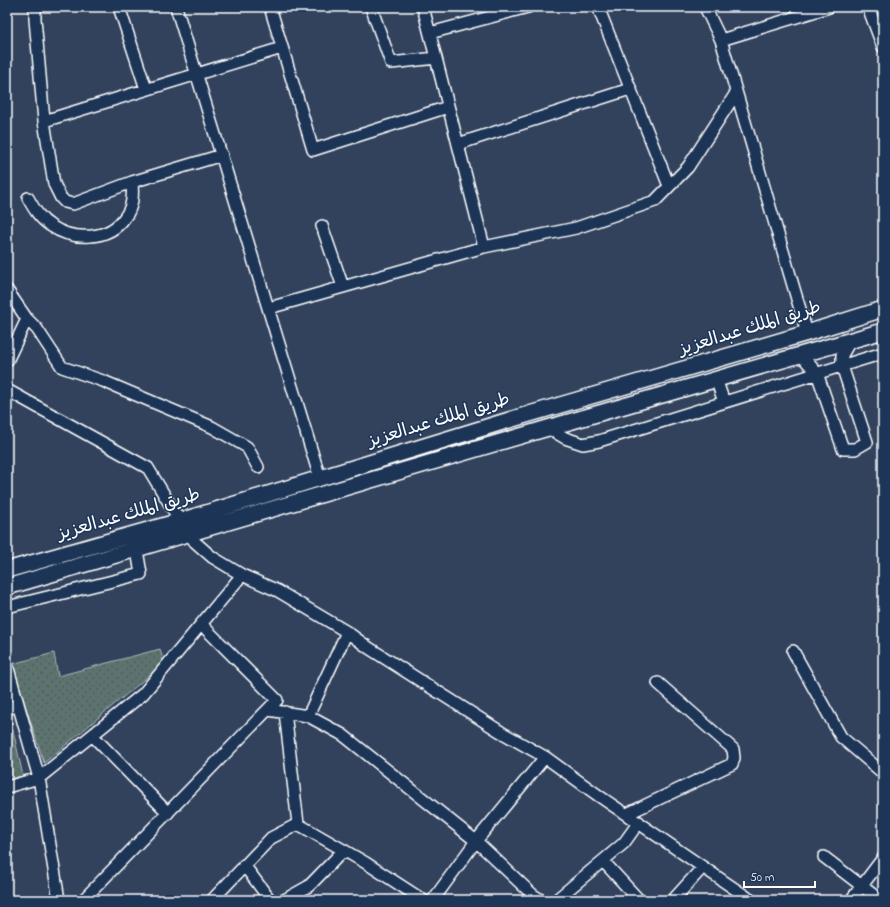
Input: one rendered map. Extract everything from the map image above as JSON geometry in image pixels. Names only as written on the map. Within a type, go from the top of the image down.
[{"type":"highway","name":"طريق الملك عبدالعزيز","points":[[7,570],[180,521],[519,416],[807,333],[883,309]]},
{"type":"highway","name":"طريق الملك عبدالعزيز","points":[[7,587],[137,550],[716,378],[883,331]]},
{"type":"street","points":[[35,7],[44,121],[54,184],[61,198],[65,202],[74,204],[132,182],[222,155]]},
{"type":"street","points":[[119,7],[146,89]]},
{"type":"street","points":[[176,7],[320,478]]},
{"type":"street","points":[[270,7],[313,150],[448,107]]},
{"type":"street","points":[[371,7],[391,63],[436,58]]},
{"type":"street","points":[[423,7],[484,247]]},
{"type":"street","points":[[430,33],[528,7]]},
{"type":"street","points":[[598,7],[669,186]]},
{"type":"street","points":[[705,7],[721,40],[807,333]]},
{"type":"street","points":[[868,7],[883,47]]},
{"type":"street","points":[[721,40],[822,8]]},
{"type":"street","points":[[44,121],[282,48]]},
{"type":"street","points":[[458,144],[630,88]]},
{"type":"street","points":[[268,308],[484,247],[576,228],[655,200],[688,166],[736,93]]},
{"type":"street","points":[[28,198],[34,209],[51,226],[72,235],[97,235],[109,231],[119,225],[126,217],[131,206],[133,196],[132,182]]},
{"type":"street","points":[[322,226],[343,287]]},
{"type":"street","points":[[7,290],[27,319],[37,329],[62,367],[116,386],[212,427],[247,447],[258,467]]},
{"type":"street","points":[[7,361],[27,319]]},
{"type":"street","points":[[801,354],[817,373],[843,449],[855,449],[867,442],[842,366],[842,355],[850,341]]},
{"type":"street","points":[[548,428],[565,438],[583,444],[599,441],[883,353]]},
{"type":"street","points":[[716,378],[724,402]]},
{"type":"street","points":[[7,390],[148,468],[189,534],[195,542],[212,557],[242,574],[278,591],[347,632],[369,648],[481,719],[545,757],[751,900]]},
{"type":"street","points":[[7,607],[141,574],[137,550]]},
{"type":"street","points":[[7,787],[39,778],[143,694],[242,574]]},
{"type":"street","points":[[84,900],[277,700],[201,624]]},
{"type":"street","points":[[308,716],[347,632]]},
{"type":"street","points":[[793,651],[841,737],[883,773]]},
{"type":"street","points":[[7,665],[39,778],[59,900]]},
{"type":"street","points":[[627,814],[732,764],[734,758],[732,749],[658,683]]},
{"type":"street","points":[[7,709],[18,705]]},
{"type":"street","points":[[268,710],[308,716],[343,735],[476,840],[533,895],[541,900]]},
{"type":"street","points":[[285,712],[298,824]]},
{"type":"street","points":[[92,735],[168,813]]},
{"type":"street","points":[[433,900],[476,840],[545,757]]},
{"type":"street","points":[[556,900],[624,843],[639,822]]},
{"type":"street","points":[[298,824],[366,863],[423,900]]},
{"type":"street","points":[[212,900],[271,838],[298,824]]},
{"type":"street","points":[[284,900],[309,886],[344,850]]},
{"type":"street","points":[[824,857],[880,900]]},
{"type":"street","points":[[852,900],[883,858]]},
{"type":"street","points":[[603,861],[639,900]]},
{"type":"street","points":[[244,865],[270,900]]},
{"type":"street","points":[[673,900],[704,867]]},
{"type":"green space","points":[[160,649],[164,663],[44,763],[12,664],[54,653],[58,676]]},
{"type":"green space","points":[[11,721],[23,776],[7,780],[7,723]]}]
